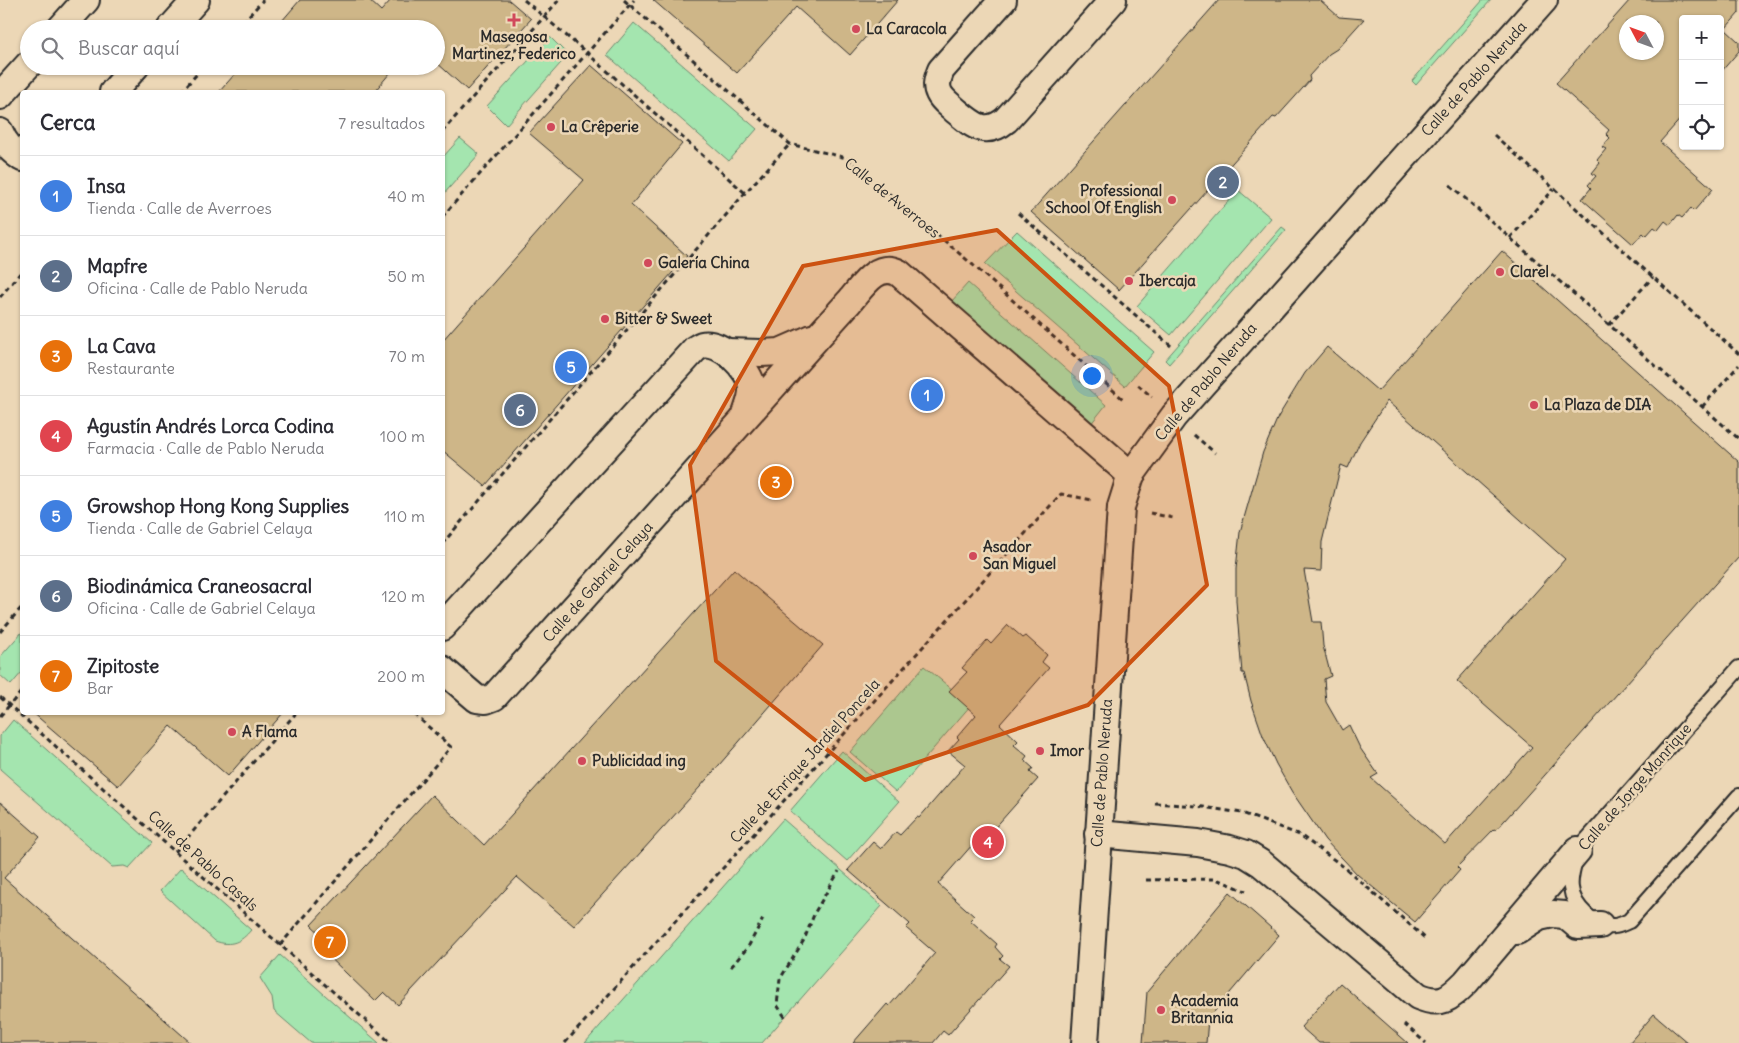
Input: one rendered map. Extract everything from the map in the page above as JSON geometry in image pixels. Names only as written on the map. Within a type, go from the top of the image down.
[{"type":"street","points":[[68,20],[86,0]]},
{"type":"street","points":[[178,20],[196,0]]},
{"type":"street","points":[[1003,0],[940,70],[936,81],[938,92],[946,102],[973,124],[982,128],[992,129],[1006,120],[1113,0]]},
{"type":"street","name":"Calle de Pablo Neruda","points":[[1085,1043],[1121,507],[1131,475],[1174,416],[1544,0]]},
{"type":"street","points":[[2,96],[20,75]]},
{"type":"street","points":[[115,90],[128,75]]},
{"type":"street","points":[[0,132],[13,155]]},
{"type":"street","name":"Calle de Gabriel Celaya","points":[[445,672],[477,700],[486,700],[494,697],[874,274],[882,269],[891,268],[899,273],[1131,475]]},
{"type":"street","name":"Calle de Gabriel Celaya","points":[[445,624],[695,349],[702,345],[710,345],[727,352],[780,352],[819,335]]},
{"type":"street","name":"Calle de Gabriel Celaya","points":[[727,352],[748,374],[752,386],[752,398],[744,420]]},
{"type":"street","points":[[1098,834],[1198,843],[1246,854],[1262,864],[1418,996],[1432,1002],[1442,1000],[1454,994],[1506,938],[1578,850]]},
{"type":"street","points":[[1506,938],[1538,917],[1552,914],[1565,915],[1578,926],[1600,925]]},
{"type":"lane","name":"Calle de Jorge Manrique","points":[[1600,925],[1577,905],[1571,888],[1572,870],[1578,850],[1739,668]]},
{"type":"lane","points":[[1600,925],[1614,926],[1628,921],[1739,796]]},
{"type":"path","points":[[245,20],[263,0]]},
{"type":"path","points":[[524,0],[587,53],[744,193]]},
{"type":"path","points":[[445,129],[559,0]]},
{"type":"path","name":"Calle de Averroes","points":[[624,0],[790,144],[847,158],[973,265],[1124,400]]},
{"type":"path","points":[[445,213],[634,0]]},
{"type":"path","points":[[183,90],[196,75]]},
{"type":"path","points":[[1494,135],[1739,354]]},
{"type":"path","points":[[445,541],[744,193],[790,144]]},
{"type":"path","points":[[1450,185],[1739,439]]},
{"type":"path","points":[[1510,238],[1554,189]]},
{"type":"path","points":[[1018,213],[1171,346]]},
{"type":"path","points":[[0,297],[20,273]]},
{"type":"path","points":[[1609,325],[1653,277]]},
{"type":"path","points":[[1702,407],[1739,364]]},
{"type":"path","name":"Calle de Enrique Jardiel Poncela","points":[[566,1043],[1061,494]]},
{"type":"path","points":[[0,632],[20,609]]},
{"type":"path","points":[[0,716],[20,693]]},
{"type":"path","name":"Calle de Pablo Casals","points":[[0,696],[20,714]]},
{"type":"path","name":"Calle de Pablo Casals","points":[[21,715],[391,1043]]},
{"type":"path","points":[[175,852],[294,715]]},
{"type":"path","points":[[280,945],[451,747],[415,715]]},
{"type":"path","points":[[1155,803],[1196,806],[1242,813],[1300,835],[1344,867],[1426,939]]},
{"type":"path","points":[[785,1017],[776,1006],[780,979],[804,940],[815,912],[839,871]]},
{"type":"path","points":[[1146,880],[1216,879],[1245,890],[1252,896]]},
{"type":"path","points":[[731,966],[748,947],[762,919]]},
{"type":"highlighted area","points":[[997,230],[1169,386],[1207,585],[1088,705],[865,780],[716,661],[690,465],[803,266]]},
{"type":"green space","points":[[1483,0],[1491,0],[1416,85],[1412,81]]},
{"type":"green space","points":[[634,23],[757,129],[729,161],[607,55]]},
{"type":"green space","points":[[550,37],[568,55],[506,125],[487,106]]},
{"type":"green space","points":[[460,138],[479,154],[445,193],[445,155]]},
{"type":"green space","points":[[1238,190],[1271,218],[1171,335],[1137,306]]},
{"type":"green space","points":[[1282,227],[1286,230],[1169,364],[1165,360]]},
{"type":"green space","points":[[1017,231],[1154,352],[1125,386],[985,264]]},
{"type":"green space","points":[[968,283],[1106,405],[1090,425],[951,302]]},
{"type":"green space","points":[[20,634],[20,674],[11,685],[0,675],[0,657]]},
{"type":"green space","points":[[924,666],[971,705],[896,792],[850,752]]},
{"type":"green space","points":[[13,720],[152,843],[129,868],[124,866],[112,867],[0,769],[0,736]]},
{"type":"green space","points":[[842,751],[899,802],[847,861],[790,811]]},
{"type":"green space","points":[[783,819],[882,906],[762,1043],[585,1043]]},
{"type":"green space","points":[[181,868],[251,930],[235,942],[226,944],[215,941],[160,891]]},
{"type":"green space","points":[[280,955],[379,1043],[311,1043],[274,1011],[272,997],[260,978]]},
{"type":"building","points":[[300,0],[369,0],[381,11],[391,0],[509,0],[531,19],[467,90],[445,70],[445,20],[283,20]]},
{"type":"building","points":[[653,0],[898,0],[850,55],[796,7],[737,73]]},
{"type":"building","points":[[1219,0],[1320,0],[1339,17],[1364,19],[1309,76],[1310,80],[1295,97],[1276,118],[1273,117],[1119,290],[1031,212]]},
{"type":"building","points":[[1630,0],[1739,0],[1739,13],[1725,29],[1739,42],[1739,51],[1724,68],[1724,15],[1679,15],[1679,121],[1660,142],[1713,189],[1694,211],[1691,208],[1682,218],[1678,215],[1670,225],[1665,221],[1658,230],[1654,227],[1646,236],[1643,233],[1633,244],[1582,199],[1591,188],[1588,185],[1596,176],[1592,173],[1600,163],[1597,160],[1606,149],[1602,147],[1610,138],[1606,134],[1609,130],[1556,83]]},
{"type":"building","points":[[591,65],[682,144],[631,205],[687,256],[485,486],[445,453],[445,338],[584,180],[529,133]]},
{"type":"building","points":[[234,75],[388,75],[376,90],[221,90]]},
{"type":"building","points":[[1502,251],[1739,462],[1739,557],[1496,830],[1494,829],[1457,867],[1460,870],[1415,922],[1358,875],[1325,840],[1292,792],[1276,764],[1263,736],[1244,673],[1242,673],[1236,601],[1236,569],[1240,532],[1263,452],[1278,417],[1305,373],[1327,347],[1378,391]],"holes":[[[1387,401],[1565,559],[1457,681],[1532,747],[1445,844],[1371,778],[1378,774],[1360,748],[1349,725],[1342,730],[1326,702],[1324,679],[1331,676],[1323,646],[1321,622],[1313,622],[1304,570],[1321,571],[1322,542],[1341,465],[1348,468],[1360,442]]]},
{"type":"building","points":[[734,569],[823,645],[700,787],[574,926],[517,877],[398,1005],[384,992],[375,1001],[318,946],[325,938],[311,925],[432,795],[484,845]]},
{"type":"building","points":[[1008,625],[1023,638],[1026,636],[1047,655],[1042,662],[1049,668],[1000,724],[1018,741],[1014,745],[1027,756],[1024,760],[1033,768],[1030,772],[1038,779],[977,848],[973,844],[938,884],[974,916],[970,920],[997,944],[995,947],[1003,956],[1000,959],[1009,966],[948,1035],[943,1031],[933,1043],[853,1043],[887,1004],[889,1006],[935,953],[906,928],[910,924],[848,870],[873,842],[881,849],[896,832],[900,835],[917,817],[919,818],[965,765],[948,751],[976,715],[949,691],[967,672],[962,668],[987,640],[991,644]]},
{"type":"building","points":[[35,715],[281,715],[228,776],[171,726],[118,786]]},
{"type":"building","points":[[0,802],[40,837],[4,878],[191,1043],[0,1043]]},
{"type":"building","points":[[1230,892],[1279,935],[1208,1019],[1206,1043],[1143,1043],[1147,992]]},
{"type":"building","points":[[1340,983],[1408,1043],[1319,1043],[1301,1027]]},
{"type":"building","points":[[1654,1014],[1688,1043],[1629,1043]]},
{"type":"place","name":"Masegosa Martinez, Federico","points":[[514,20]]},
{"type":"place","name":"La Caracola","points":[[856,29]]},
{"type":"place","name":"La Crêperie","points":[[551,127]]},
{"type":"place","name":"Mapfre","points":[[1223,182]]},
{"type":"place","name":"Professional School Of English","points":[[1172,200]]},
{"type":"place","name":"Galería China","points":[[648,263]]},
{"type":"place","name":"Clarel","points":[[1500,272]]},
{"type":"place","name":"Ibercaja","points":[[1129,281]]},
{"type":"place","name":"Bitter & Sweet","points":[[605,319]]},
{"type":"place","name":"Growshop Hong Kong Supplies","points":[[571,367]]},
{"type":"place","name":"Insa","points":[[927,395]]},
{"type":"place","name":"La Plaza de DIA","points":[[1534,405]]},
{"type":"place","name":"Biodinámica Craneosacral","points":[[520,410]]},
{"type":"place","name":"La Cava","points":[[776,482]]},
{"type":"place","name":"Asador San Miguel","points":[[973,556]]},
{"type":"place","name":"A Flama","points":[[232,732]]},
{"type":"place","name":"Imor","points":[[1040,751]]},
{"type":"place","name":"Publicidad ing","points":[[582,761]]},
{"type":"place","name":"Agustín Andrés Lorca Codina","points":[[988,842]]},
{"type":"place","name":"Zipitoste","points":[[330,942]]},
{"type":"place","name":"Academia Britannia","points":[[1161,1010]]}]
